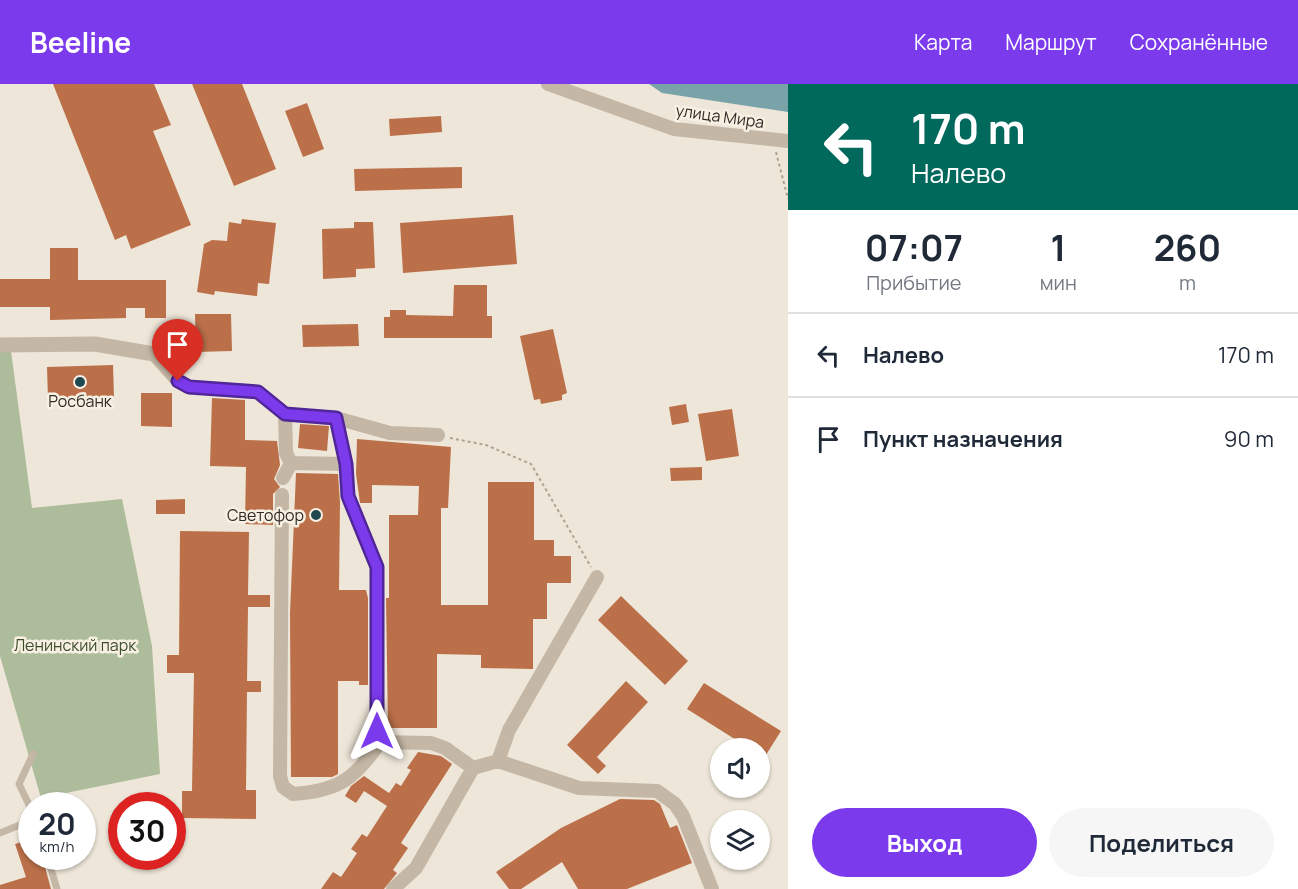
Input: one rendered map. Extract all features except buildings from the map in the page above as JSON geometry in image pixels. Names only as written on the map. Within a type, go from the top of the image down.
[{"type":"street","name":"улица Мира","points":[[548,84],[674,129],[788,141]]},
{"type":"street","points":[[0,345],[95,344],[154,354],[178,381],[189,387],[258,392],[285,414],[336,418],[390,433],[438,435]]},
{"type":"street","points":[[285,414],[286,453],[291,463]]},
{"type":"street","points":[[282,495],[280,777],[283,787],[293,794],[326,791],[363,768],[380,742],[377,731],[377,567],[348,496],[346,464],[336,418]]},
{"type":"street","points":[[291,463],[346,464]]},
{"type":"street","points":[[283,478],[291,463]]},
{"type":"street","points":[[498,761],[509,730],[597,577]]},
{"type":"street","points":[[380,742],[431,742],[445,748],[473,768]]},
{"type":"street","points":[[393,889],[416,868],[473,768],[498,761],[579,788],[657,791],[664,795],[675,804],[683,816],[712,889]]},
{"type":"lane","points":[[23,792],[19,784],[33,754]]},
{"type":"lane","points":[[0,833],[18,826]]},
{"type":"lane","points":[[51,870],[57,889]]},
{"type":"path","points":[[774,140],[788,199]]},
{"type":"path","points":[[438,435],[486,445],[531,464],[597,577]]},
{"type":"green space","name":"Ленинский парк","points":[[0,351],[11,351],[32,508],[122,499],[152,646],[160,774],[71,792],[39,792],[0,656]]},
{"type":"water","points":[[649,84],[788,84],[788,112],[662,93]]},
{"type":"place","name":"Росбанк","points":[[80,382]]},
{"type":"place","name":"Светофор","points":[[316,515]]},
{"type":"route","points":[[178,381],[189,387],[258,392],[285,414],[336,418],[346,464],[348,496],[377,567],[377,731]]}]
